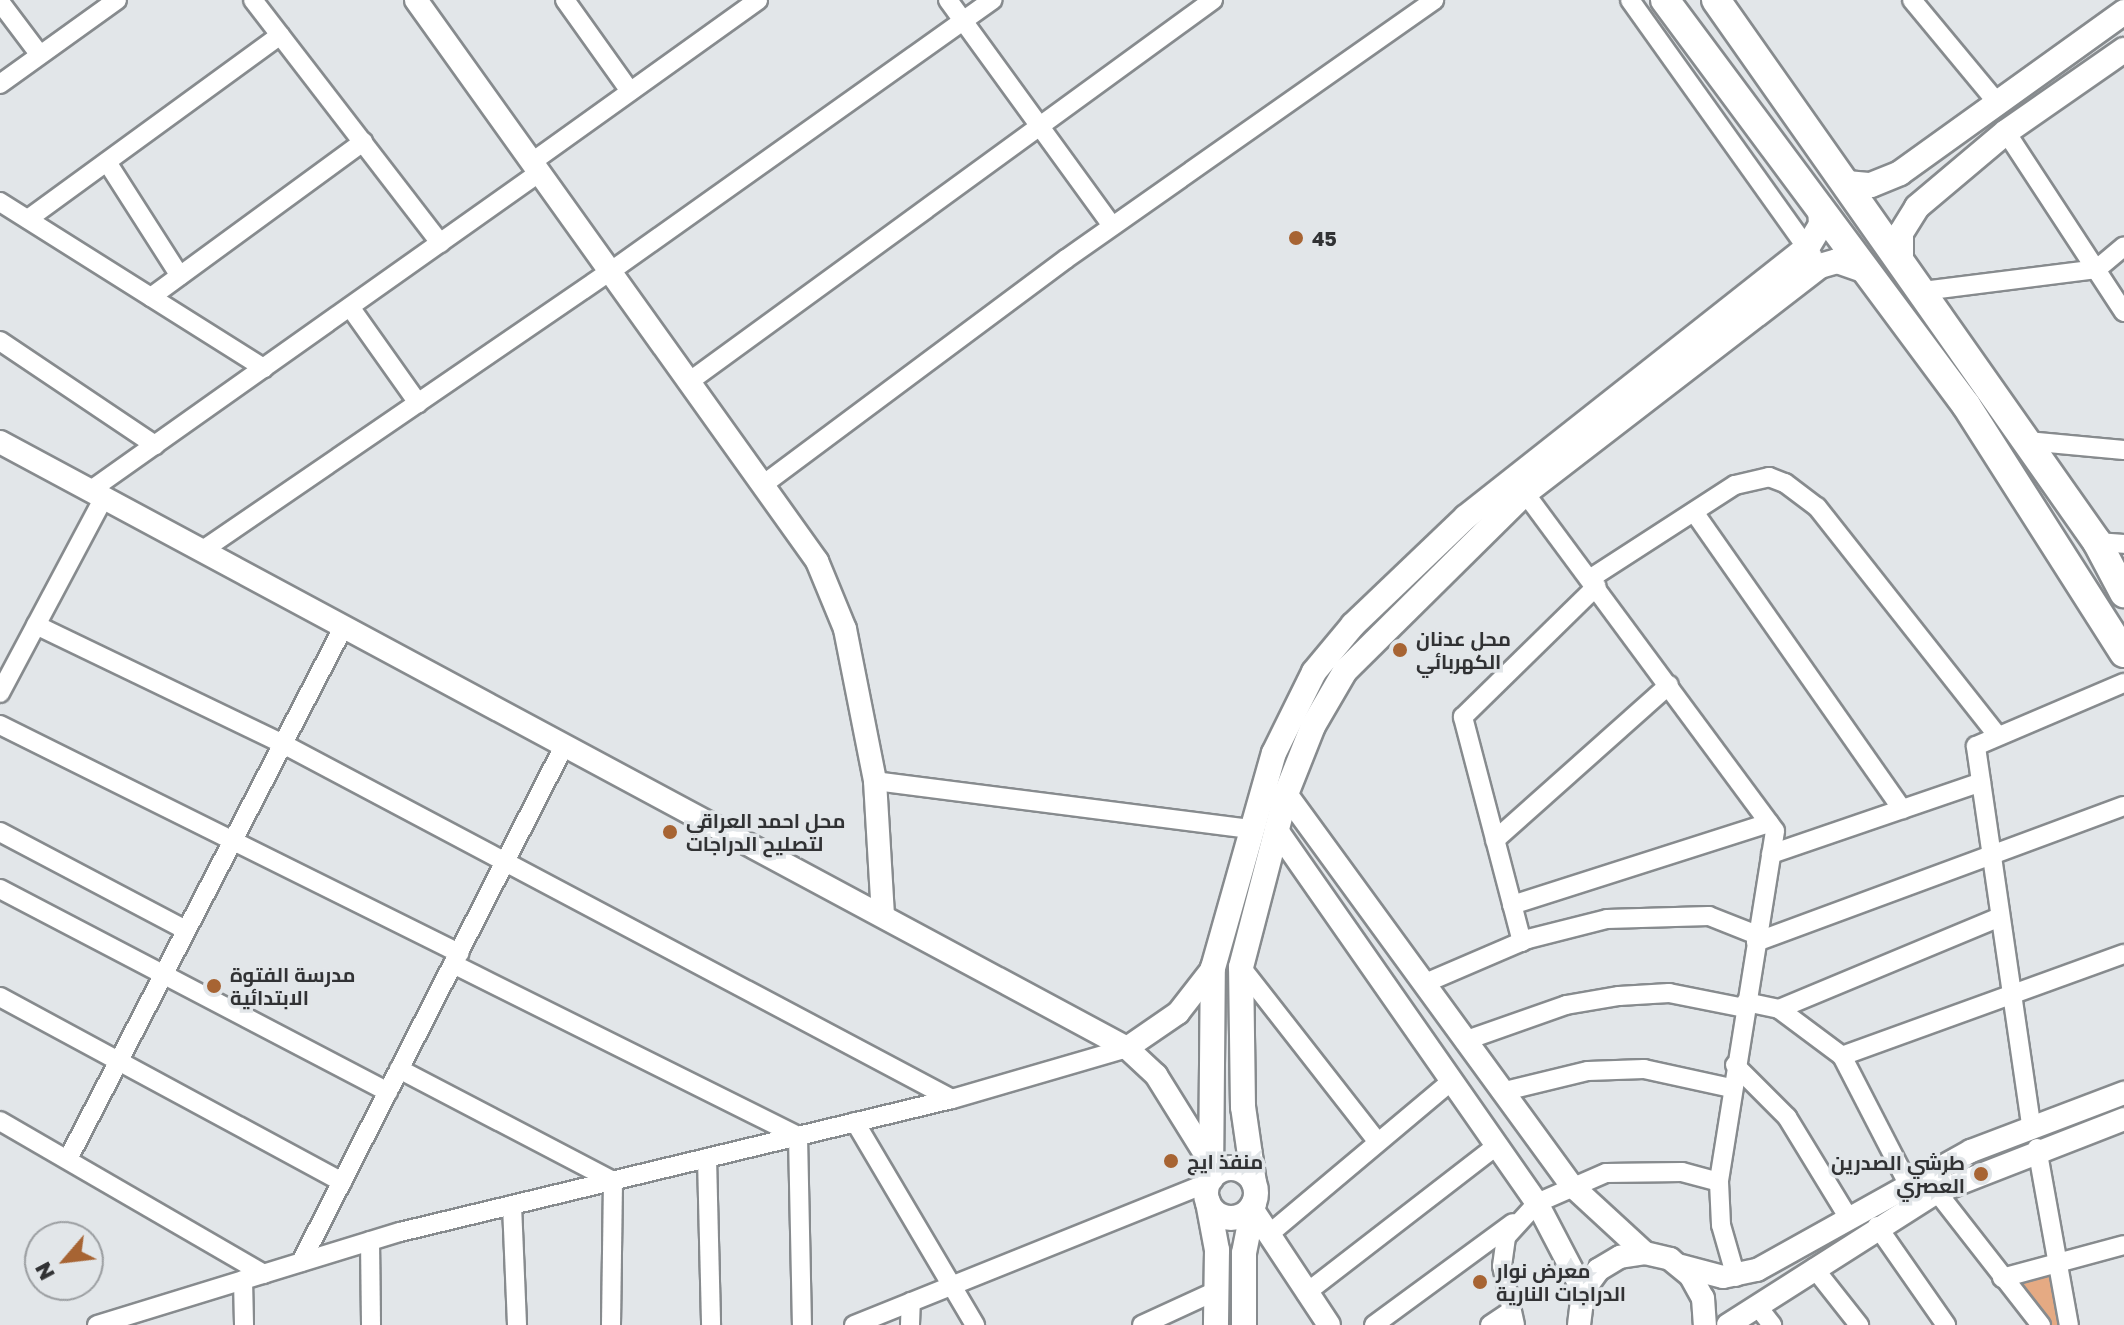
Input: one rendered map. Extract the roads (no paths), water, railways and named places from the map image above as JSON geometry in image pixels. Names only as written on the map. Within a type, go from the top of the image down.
[{"type":"main road","points":[[1665,0],[1820,206],[2025,489],[2124,653]]},
{"type":"main road","points":[[1716,0],[2027,441],[2110,543],[2124,593]]},
{"type":"main road","points":[[1847,183],[1871,185],[1900,173],[1996,101],[2124,12]]},
{"type":"main road","points":[[1901,262],[1907,218],[2006,132],[2124,50]]},
{"type":"main road","points":[[1797,177],[1804,154],[1826,153]]},
{"type":"main road","points":[[1244,1325],[1244,1253],[1253,1201],[1243,1107],[1241,967],[1286,794],[1313,726],[1345,671],[1525,493],[1813,257],[1821,225],[1820,206]]},
{"type":"main road","points":[[1216,1325],[1217,1250],[1211,1180],[1213,968],[1251,829],[1285,725],[1314,672],[1353,625],[1524,467],[1813,257],[1866,271]]},
{"type":"main road","points":[[1904,321],[1924,322],[1932,310],[1926,296]]},
{"type":"main road","points":[[1211,1180],[1241,1170],[1253,1201]]},
{"type":"main road","points":[[1211,1180],[1231,1218],[1253,1201]]},
{"type":"street","points":[[0,84],[117,0]]},
{"type":"street","points":[[253,0],[440,243]]},
{"type":"street","points":[[416,0],[817,561],[845,629],[875,781],[883,916]]},
{"type":"street","points":[[565,0],[630,91]]},
{"type":"street","points":[[0,693],[36,625],[98,493],[155,445],[440,243],[630,91],[758,0]]},
{"type":"street","points":[[948,0],[1112,226]]},
{"type":"street","points":[[203,550],[611,271],[992,0]]},
{"type":"street","points":[[690,381],[1213,0]]},
{"type":"street","points":[[764,484],[1112,226],[1434,0]]},
{"type":"street","points":[[1630,0],[1813,257]]},
{"type":"street","points":[[1912,0],[1996,101]]},
{"type":"street","points":[[0,2],[40,55]]},
{"type":"street","points":[[28,219],[280,35]]},
{"type":"street","points":[[2006,132],[2124,312]]},
{"type":"street","points":[[151,297],[363,142]]},
{"type":"street","points":[[107,162],[180,276]]},
{"type":"street","points":[[0,202],[264,368]]},
{"type":"street","points":[[1926,296],[2097,269],[2124,246]]},
{"type":"street","points":[[350,307],[418,403]]},
{"type":"street","points":[[0,341],[155,445]]},
{"type":"street","points":[[2027,441],[2124,450]]},
{"type":"street","points":[[0,442],[1127,1048],[1156,1075],[1211,1180],[854,1325]]},
{"type":"street","points":[[1522,942],[1463,717],[1594,582],[1735,485],[1769,477],[1785,483],[1817,507],[1997,735]]},
{"type":"street","points":[[1525,493],[1594,582],[1775,831],[1731,1088],[1719,1182],[1721,1225],[1736,1277]]},
{"type":"street","points":[[1694,512],[1902,809]]},
{"type":"street","points":[[36,625],[285,745],[503,866],[952,1099]]},
{"type":"street","points":[[69,1157],[344,626]]},
{"type":"street","points":[[2031,1124],[2008,992],[1976,746],[2124,683]]},
{"type":"street","points":[[1495,840],[1669,685]]},
{"type":"street","points":[[0,725],[798,1136]]},
{"type":"street","points":[[301,1262],[565,744]]},
{"type":"street","points":[[875,781],[1251,829]]},
{"type":"street","points":[[1771,854],[1981,782]]},
{"type":"street","points":[[1286,794],[1570,1184],[1645,1253],[1681,1266],[1736,1277],[1907,1182],[2031,1124],[2124,1093]]},
{"type":"street","points":[[1423,984],[1522,942],[1607,919],[1709,916],[1756,938],[2124,806]]},
{"type":"street","points":[[1512,905],[1769,823]]},
{"type":"street","points":[[1276,829],[1448,1084],[1537,1203],[1581,1307]]},
{"type":"street","points":[[0,832],[186,930]]},
{"type":"street","points":[[0,889],[388,1092]]},
{"type":"street","points":[[1464,1041],[1566,1005],[1619,996],[1669,993],[1779,1009],[1998,918]]},
{"type":"street","points":[[1842,1056],[2008,992],[2124,954]]},
{"type":"street","points":[[1241,967],[1376,1140]]},
{"type":"street","points":[[97,1325],[370,1241],[952,1099],[1127,1048],[1178,1013],[1213,968]]},
{"type":"street","points":[[0,997],[342,1182]]},
{"type":"street","points":[[1779,1009],[1842,1056],[1907,1182]]},
{"type":"street","points":[[1735,1065],[1787,1117],[1848,1217]]},
{"type":"street","points":[[399,1069],[613,1181]]},
{"type":"street","points":[[1501,1092],[1588,1071],[1644,1069],[1731,1088]]},
{"type":"street","points":[[1268,1235],[1376,1140],[1448,1084]]},
{"type":"street","points":[[1728,1325],[1765,1316],[1814,1268],[1877,1226],[1937,1192],[2037,1148],[2124,1119]]},
{"type":"street","points":[[855,1122],[975,1325]]},
{"type":"street","points":[[4,1128],[69,1157],[264,1274]]},
{"type":"street","points":[[798,1136],[802,1325]]},
{"type":"street","points":[[1306,1293],[1495,1147]]},
{"type":"street","points":[[2037,1148],[2069,1325]]},
{"type":"street","points":[[707,1158],[711,1325]]},
{"type":"street","points":[[1374,1325],[1537,1203],[1570,1184],[1644,1169],[1719,1182]]},
{"type":"street","points":[[611,1325],[613,1181]]},
{"type":"street","points":[[1937,1192],[2041,1325]]},
{"type":"street","points":[[1253,1201],[1268,1235],[1329,1325]]},
{"type":"street","points":[[512,1205],[517,1325]]},
{"type":"street","points":[[1490,1325],[1512,1318],[1502,1266],[1515,1221]]},
{"type":"street","points":[[1877,1226],[1946,1325]]},
{"type":"street","points":[[370,1241],[371,1325]]},
{"type":"street","points":[[2002,1278],[2124,1245]]},
{"type":"street","points":[[1568,1325],[1608,1262],[1645,1253]]},
{"type":"street","points":[[1681,1266],[1703,1298],[1705,1325]]},
{"type":"street","points":[[1814,1268],[1859,1325]]},
{"type":"street","points":[[243,1280],[244,1325]]},
{"type":"street","points":[[1142,1325],[1216,1291]]},
{"type":"street","points":[[910,1325],[911,1302]]},
{"type":"place","name":"45","points":[[1296,238]]},
{"type":"place","name":"محل عدنان الكهربائي","points":[[1400,650]]},
{"type":"place","name":"محل احمد العراقي لتصليح الدراجات","points":[[670,832]]},
{"type":"place","name":"مدرسة الفتوة الابتدائية","points":[[214,986]]},
{"type":"place","name":"منفذ ايج","points":[[1171,1161]]},
{"type":"place","name":"طرشي الصدرين العصري","points":[[1981,1174]]},
{"type":"place","name":"معرض نوار الدراجات النارية","points":[[1480,1282]]}]
